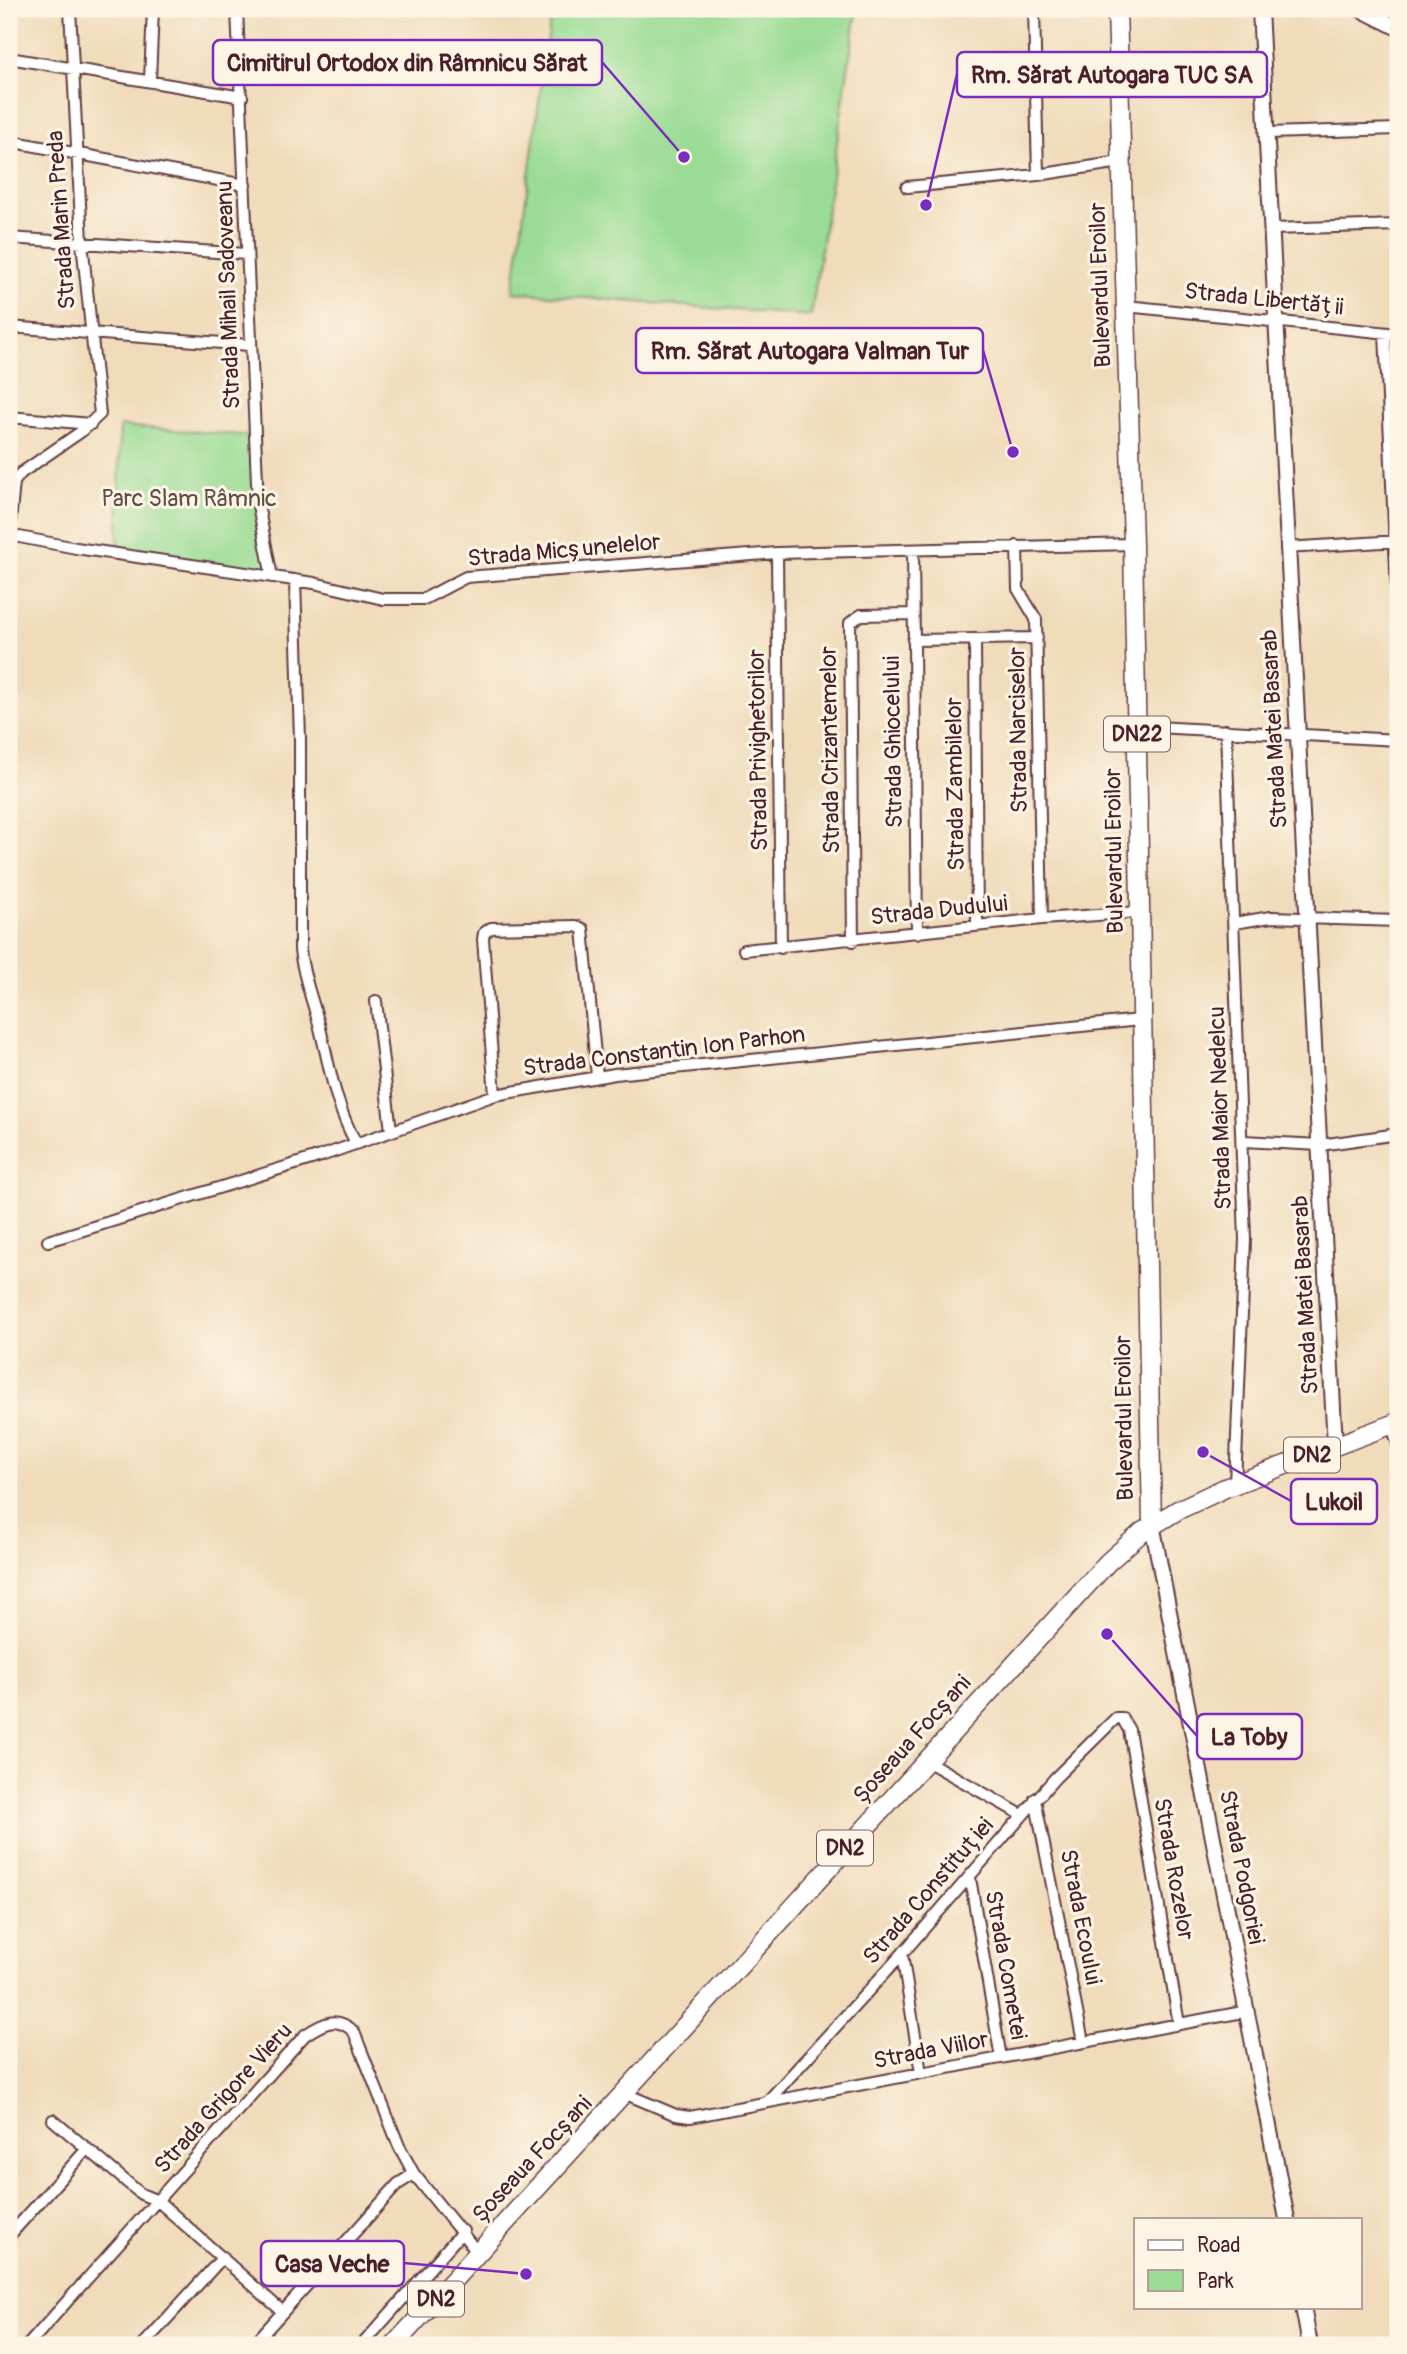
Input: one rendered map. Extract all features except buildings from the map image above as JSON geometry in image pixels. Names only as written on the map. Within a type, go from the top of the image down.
[{"type":"main road","name":"Bulevardul Eroilor","points":[[1117,9],[1133,544],[1140,1020],[1152,1524]]},
{"type":"main road","name":"Șoseaua Focșani","points":[[394,2345],[626,2094],[1082,1588],[1152,1524],[1236,1485],[1395,1424]]},
{"type":"street","name":"Strada Marin Preda","points":[[70,9],[82,242],[100,414],[91,424]]},
{"type":"street","points":[[150,80],[153,9]]},
{"type":"street","name":"Strada Mihail Sadoveanu","points":[[237,9],[249,345],[258,505],[272,578]]},
{"type":"street","points":[[1034,9],[1038,174]]},
{"type":"street","name":"Strada Matei Basarab","points":[[1260,9],[1286,548],[1335,1446]]},
{"type":"street","points":[[1360,9],[1398,28]]},
{"type":"street","points":[[9,58],[242,97]]},
{"type":"street","points":[[1268,133],[1398,129]]},
{"type":"street","points":[[9,141],[244,185]]},
{"type":"street","points":[[907,187],[1038,174],[1120,162]]},
{"type":"street","points":[[1272,229],[1398,225]]},
{"type":"street","points":[[9,235],[246,254]]},
{"type":"street","name":"Strada Libertății","points":[[1126,306],[1398,334]]},
{"type":"street","points":[[9,327],[249,345]]},
{"type":"street","points":[[1385,333],[1398,612]]},
{"type":"street","points":[[9,416],[91,424]]},
{"type":"street","points":[[9,534],[14,482],[21,473],[91,424]]},
{"type":"street","name":"Strada Micșunelelor","points":[[9,534],[295,580],[383,599],[424,600],[466,577],[777,553],[1133,544]]},
{"type":"street","points":[[1286,548],[1396,541]]},
{"type":"street","name":"Strada Narciselor","points":[[1017,546],[1018,589],[1037,619],[1042,919]]},
{"type":"street","name":"Strada Ghiocelului","points":[[913,550],[911,614],[917,933]]},
{"type":"street","name":"Strada Privighetorilor","points":[[777,553],[781,948]]},
{"type":"street","points":[[295,580],[300,739],[300,950],[303,975],[319,1026],[337,1102],[356,1143]]},
{"type":"street","name":"Strada Crizantemelor","points":[[853,941],[850,623],[861,615],[911,614]]},
{"type":"street","points":[[913,640],[1037,638]]},
{"type":"street","name":"Strada Zambilelor","points":[[975,641],[977,926]]},
{"type":"street","points":[[1136,726],[1398,740]]},
{"type":"street","name":"Strada Maior Nedelcu","points":[[1226,730],[1244,1141],[1245,1240],[1236,1485]]},
{"type":"street","name":"Strada Dudului","points":[[744,950],[853,941],[1042,919],[1139,912]]},
{"type":"street","points":[[1234,923],[1272,917],[1398,921]]},
{"type":"street","points":[[495,1095],[483,939],[484,933],[491,928],[576,926],[583,929],[597,1076]]},
{"type":"street","points":[[376,1001],[391,1131]]},
{"type":"street","name":"Strada Constantin Ion Parhon","points":[[48,1241],[181,1201],[495,1095],[597,1076],[1140,1020]]},
{"type":"street","points":[[1244,1141],[1320,1145],[1398,1134]]},
{"type":"street","points":[[1395,1424],[1398,1445]]},
{"type":"street","name":"Strada Podgoriei","points":[[1152,1524],[1287,2218]]},
{"type":"street","name":"Strada Constituției","points":[[766,2103],[970,1878],[1035,1800],[1110,1723],[1122,1718],[1126,1722]]},
{"type":"street","name":"Strada Rozelor","points":[[1126,1722],[1179,2024]]},
{"type":"street","points":[[925,1760],[1022,1815]]},
{"type":"street","name":"Strada Ecoului","points":[[1035,1800],[1083,2042]]},
{"type":"street","name":"Strada Cometei","points":[[970,1878],[1001,2059]]},
{"type":"street","points":[[902,1954],[921,2073]]},
{"type":"street","name":"Strada Viilor","points":[[626,2094],[685,2117],[1248,2011]]},
{"type":"street","name":"Strada Grigore Vieru","points":[[158,2201],[305,2035],[321,2024],[344,2022],[354,2032],[399,2146],[414,2174],[463,2231],[478,2253]]},
{"type":"street","points":[[52,2120],[141,2194],[158,2201],[283,2312]]},
{"type":"street","points":[[9,2236],[86,2150]]},
{"type":"street","points":[[253,2345],[398,2185],[414,2174]]},
{"type":"street","points":[[28,2345],[158,2201]]},
{"type":"street","points":[[362,2345],[463,2231]]},
{"type":"street","points":[[143,2345],[223,2257]]},
{"type":"street","points":[[1303,2308],[1310,2345]]},
{"type":"green space","points":[[525,9],[857,9],[811,316],[513,292],[550,22],[524,13]]},
{"type":"green space","name":"Parc Slam Râmnic","points":[[120,426],[254,436],[272,577],[118,555]]},
{"type":"place","name":"Cimitirul Ortodox din Râmnicu Sărat","points":[[684,157]]},
{"type":"place","name":"Rm. Sărat Autogara TUC SA","points":[[926,205]]},
{"type":"place","name":"Rm. Sărat Autogara Valman Tur","points":[[1013,452]]},
{"type":"place","name":"Lukoil","points":[[1203,1452]]},
{"type":"place","name":"La Toby","points":[[1107,1634]]},
{"type":"place","name":"Casa Veche","points":[[526,2274]]}]
